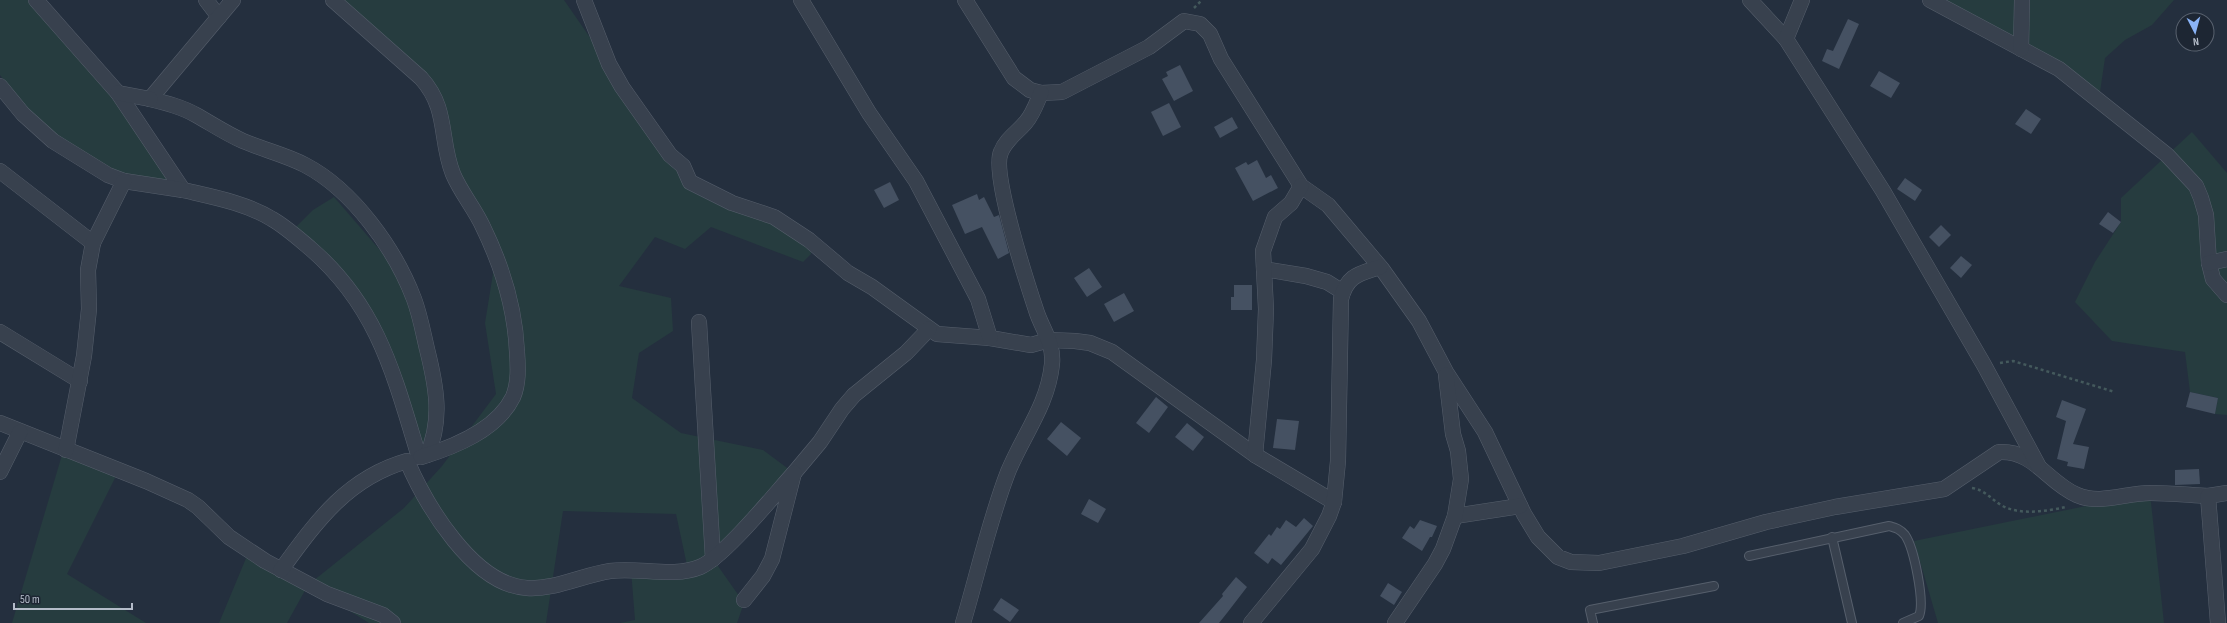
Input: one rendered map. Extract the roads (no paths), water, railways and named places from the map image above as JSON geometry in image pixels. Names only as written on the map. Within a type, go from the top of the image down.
[{"type":"street","points":[[36,0],[118,93],[183,190]]},
{"type":"street","points":[[206,0],[219,17]]},
{"type":"street","points":[[150,99],[233,0]]},
{"type":"street","points":[[281,570],[328,509],[357,485],[374,474],[456,444],[480,431],[496,419],[513,396],[518,365],[515,320],[510,296],[496,255],[483,226],[453,174],[447,155],[441,115],[432,90],[421,78],[332,0]]},
{"type":"street","points":[[584,0],[609,64],[622,87],[670,155],[683,166],[690,182],[732,203],[774,217],[809,240],[848,273],[872,287],[937,334],[990,338],[1031,345],[1049,340],[1090,343],[1112,352],[1255,455],[1334,502]]},
{"type":"street","points":[[801,0],[869,113],[916,181],[978,299],[990,338]]},
{"type":"street","points":[[965,0],[1014,78],[1030,90],[1041,93],[1062,92],[1149,48],[1178,24],[1184,21],[1193,21],[1200,24],[1210,34],[1221,60],[1300,186],[1328,205],[1380,267],[1419,321],[1446,372],[1485,432],[1520,506],[1538,537],[1558,557],[1571,562],[1592,564],[1682,546],[1766,522],[1835,507],[1944,489],[1999,452],[2009,452],[2020,455],[2038,465],[2065,489],[2078,496],[2094,500],[2150,493],[2208,496],[2227,493]]},
{"type":"street","points":[[1750,0],[1786,39],[1883,191],[1984,365],[2038,465]]},
{"type":"street","points":[[1786,39],[1802,0]]},
{"type":"street","points":[[1930,0],[2059,69],[2129,123],[2186,173],[2196,186],[2206,215],[2209,264],[2213,279],[2227,295]]},
{"type":"street","points":[[2021,49],[2022,0]]},
{"type":"street","points":[[0,86],[23,114],[53,141],[108,175],[124,181],[183,190],[235,203],[272,218],[291,232],[333,268],[362,306],[385,351],[418,458],[418,487],[432,511],[463,552],[480,567],[513,585],[527,588],[543,587],[609,571],[688,570],[700,567],[713,559],[794,473],[820,442],[846,404],[906,353],[929,329]]},
{"type":"street","points":[[118,93],[172,105],[195,115],[218,129],[245,142],[306,166],[346,194],[363,214],[404,278],[414,299],[421,323],[433,381],[437,412],[436,430],[418,458]]},
{"type":"street","points":[[963,623],[1008,471],[1041,407],[1052,363],[1052,346],[1040,324],[1029,292],[1003,192],[999,165],[1000,152],[1009,139],[1027,121],[1041,93]]},
{"type":"street","points":[[0,171],[93,243]]},
{"type":"street","points":[[66,450],[80,381],[88,329],[88,270],[93,243],[124,181]]},
{"type":"street","points":[[1255,455],[1264,360],[1264,251],[1275,218],[1291,203],[1300,186]]},
{"type":"street","points":[[2209,264],[2227,259]]},
{"type":"street","points":[[1251,623],[1312,549],[1329,516],[1334,502],[1338,460],[1341,299],[1344,286],[1354,276],[1380,267]]},
{"type":"street","points":[[1264,270],[1313,278],[1327,282],[1343,292]]},
{"type":"street","points":[[699,322],[713,559]]},
{"type":"street","points":[[0,332],[80,381]]},
{"type":"street","points":[[1395,623],[1435,564],[1443,549],[1455,516],[1461,479],[1458,451],[1453,434],[1446,372]]},
{"type":"street","points":[[0,423],[146,481],[188,500],[198,507],[229,537],[249,552],[327,594],[383,615],[393,623]]},
{"type":"street","points":[[0,472],[20,432]]},
{"type":"street","points":[[744,600],[762,576],[772,559],[794,473]]},
{"type":"street","points":[[2208,496],[2218,623]]},
{"type":"street","points":[[1455,516],[1520,506]]},
{"type":"lane","points":[[1749,556],[1889,526],[1899,529],[1906,536],[1922,599],[1922,610],[1919,616],[1903,623]]},
{"type":"lane","points":[[1832,537],[1852,623]]},
{"type":"lane","points":[[1593,623],[1590,610],[1714,586]]}]
